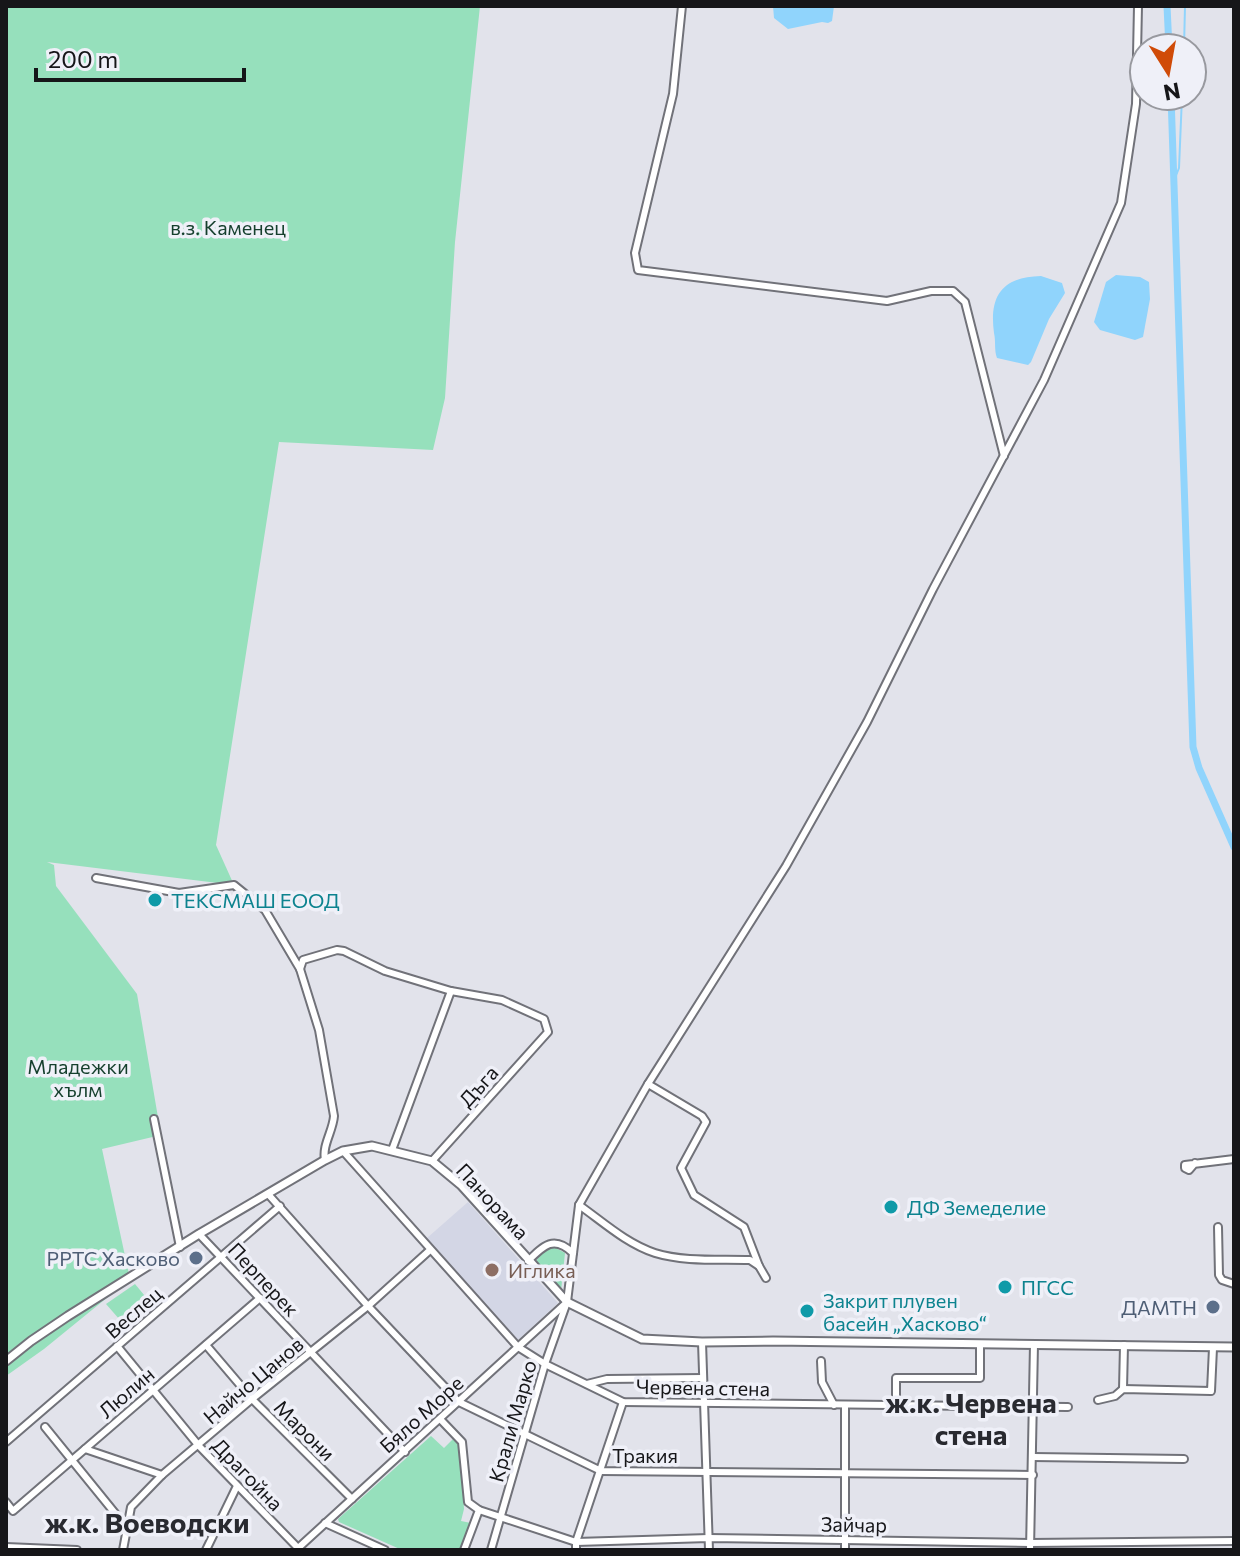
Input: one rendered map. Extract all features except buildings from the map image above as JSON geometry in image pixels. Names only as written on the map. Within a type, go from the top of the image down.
[{"type":"street","points":[[682,6],[673,94],[635,253],[638,270],[887,301],[931,291],[953,291],[965,302],[974,330],[1004,456]]},
{"type":"street","points":[[759,1266],[750,1260],[678,1258],[653,1253],[633,1243],[579,1205],[648,1084],[786,866],[830,788],[1044,380],[1121,203],[1136,104],[1138,6]]},
{"type":"street","points":[[96,878],[179,893],[234,885],[265,910],[300,969],[319,1030],[331,1091],[333,1126],[323,1151],[325,1160]]},
{"type":"street","points":[[300,969],[303,960],[337,950],[385,971],[451,991],[392,1150]]},
{"type":"street","name":"Дъга","points":[[432,1161],[548,1032],[544,1019],[502,1000],[451,991]]},
{"type":"street","points":[[648,1084],[702,1116],[706,1122],[681,1168],[694,1195],[744,1227],[766,1278]]},
{"type":"street","points":[[154,1119],[180,1247]]},
{"type":"street","name":"Панорама","points":[[6,1361],[31,1341],[199,1234],[325,1160],[343,1151],[372,1146],[432,1161],[461,1185],[567,1302],[642,1339],[1234,1347]]},
{"type":"street","name":"Червена стена","points":[[343,1151],[518,1347],[545,1364],[623,1402],[1068,1407]]},
{"type":"street","points":[[1195,1163],[1234,1159]]},
{"type":"street","name":"Тракия","points":[[268,1194],[459,1402],[601,1471],[1033,1475]]},
{"type":"street","name":"Крали Марко","points":[[491,1550],[545,1364],[567,1302],[579,1205]]},
{"type":"street","name":"Веслец","points":[[6,1442],[280,1206]]},
{"type":"street","points":[[1218,1227],[1219,1275],[1222,1280],[1234,1284]]},
{"type":"street","name":"Перперек","points":[[199,1234],[405,1452]]},
{"type":"street","points":[[528,1261],[553,1243],[563,1244],[573,1253]]},
{"type":"street","name":"Найчо Цанов","points":[[123,1550],[131,1507],[162,1475],[368,1306],[430,1250]]},
{"type":"street","name":"Люлин","points":[[6,1502],[13,1511],[260,1298]]},
{"type":"street","name":"Бяло Море","points":[[297,1549],[567,1302]]},
{"type":"street","points":[[702,1342],[709,1550]]},
{"type":"street","points":[[896,1406],[896,1378],[980,1378],[980,1344]]},
{"type":"street","points":[[1030,1546],[1034,1344]]},
{"type":"street","name":"Марони","points":[[206,1345],[252,1399],[352,1499]]},
{"type":"street","points":[[1123,1389],[1124,1345]]},
{"type":"street","name":"Драгойна","points":[[117,1346],[199,1446],[297,1549]]},
{"type":"street","points":[[1098,1400],[1115,1396],[1123,1389],[1211,1391],[1213,1348]]},
{"type":"street","points":[[821,1361],[822,1382],[834,1405]]},
{"type":"street","points":[[585,1384],[607,1379],[703,1378]]},
{"type":"street","points":[[576,1546],[623,1402]]},
{"type":"street","points":[[845,1405],[845,1550]]},
{"type":"street","points":[[440,1419],[462,1442],[468,1502],[479,1510],[464,1550]]},
{"type":"street","points":[[45,1427],[127,1528]]},
{"type":"street","points":[[85,1449],[162,1475]]},
{"type":"street","points":[[1033,1457],[1184,1459]]},
{"type":"street","points":[[206,1550],[237,1486]]},
{"type":"street","name":"Зайчар","points":[[479,1510],[576,1546],[709,1538],[1030,1546],[1134,1546],[1234,1541]]},
{"type":"street","points":[[325,1523],[385,1550]]},
{"type":"street","points":[[6,1547],[77,1550]]},
{"type":"shaded area","name":"Иглика","points":[[468,1202],[558,1303],[518,1340],[427,1238]]},
{"type":"green space","name":"в.з. Каменец","points":[[6,6],[480,6],[455,242],[445,398],[433,450],[279,442],[216,845],[234,885],[47,862],[54,865],[56,886],[137,994],[161,1135],[102,1149],[130,1279],[6,1376]]},
{"type":"green space","points":[[549,1248],[565,1253],[561,1291],[536,1263],[539,1254]]},
{"type":"green space","points":[[135,1284],[154,1307],[127,1328],[106,1304]]},
{"type":"green space","points":[[431,1436],[444,1448],[455,1437],[460,1442],[464,1509],[461,1521],[471,1523],[460,1550],[402,1550],[339,1522],[338,1519]]},
{"type":"water","points":[[773,6],[834,6],[832,21],[828,23],[788,29],[774,18]]},
{"type":"water","points":[[1116,275],[1140,277],[1149,282],[1150,299],[1143,337],[1135,340],[1100,330],[1094,322],[1106,282]]},
{"type":"water","points":[[1041,276],[1062,283],[1065,293],[1049,319],[1031,362],[1028,365],[997,358],[993,320],[996,299],[1016,280]]},
{"type":"waterway","points":[[1167,6],[1168,32]]},
{"type":"waterway","points":[[1184,32],[1185,6]]},
{"type":"waterway","points":[[1172,112],[1193,747],[1199,768],[1234,847]]},
{"type":"waterway","points":[[1175,178],[1179,168],[1181,112]]},
{"type":"place","name":"ТЕКСМАШ ЕООД","points":[[155,900]]},
{"type":"place","name":"ДФ Земеделие","points":[[891,1207]]},
{"type":"place","name":"РРТС Хасково","points":[[196,1258]]},
{"type":"place","name":"Иглика","points":[[492,1270]]},
{"type":"place","name":"ПГСС","points":[[1005,1287]]},
{"type":"place","name":"ДАМТН","points":[[1213,1307]]},
{"type":"place","name":"Закрит плувен басейн „Хасково“","points":[[807,1311]]},
{"type":"district","name":"ж.к. Червена стена","points":[[971,1418]]},
{"type":"district","name":"ж.к. Воеводски","points":[[147,1522]]},
{"type":"park label","name":"Младежки хълм","points":[[78,1078]]}]
